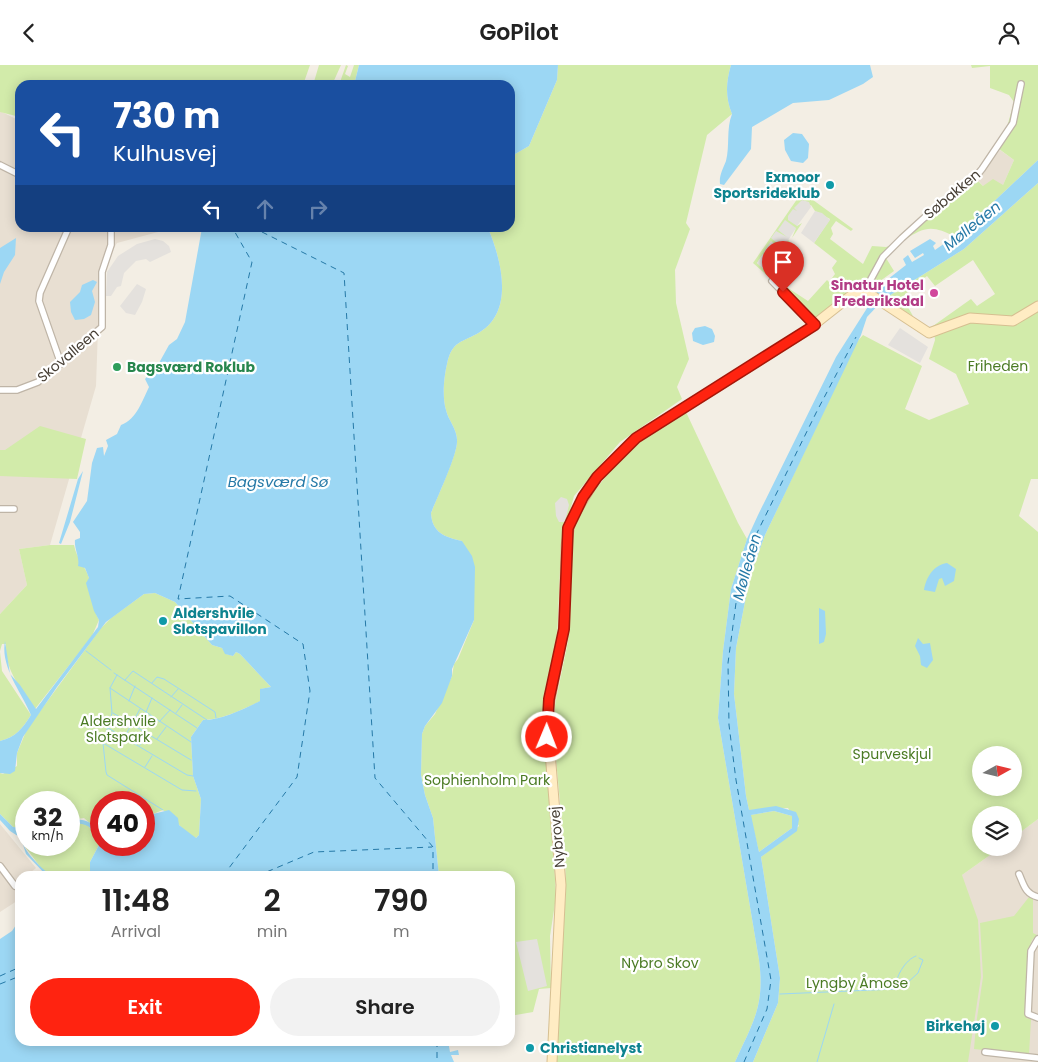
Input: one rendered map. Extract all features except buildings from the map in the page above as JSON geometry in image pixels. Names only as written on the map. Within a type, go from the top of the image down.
[{"type":"street","name":"Søbakken","points":[[868,293],[883,257],[924,218],[973,180],[982,169],[1013,123],[1021,84]]},
{"type":"street","points":[[0,165],[15,172]]},
{"type":"street","points":[[61,364],[39,301],[40,293],[67,232]]},
{"type":"street","name":"Skovalleen","points":[[0,391],[28,387],[46,377],[102,327],[102,280],[105,263],[112,245],[111,232]]},
{"type":"street","points":[[772,281],[815,325]]},
{"type":"street","points":[[868,293],[929,333],[970,319],[1013,321],[1038,306]]},
{"type":"street","name":"Nybrovej","points":[[552,1062],[561,885],[547,716],[564,629],[566,546],[571,520],[597,477],[636,438],[815,325],[848,297],[868,293]]},
{"type":"street","points":[[0,509],[14,509]]},
{"type":"street","points":[[0,866],[15,886]]},
{"type":"street","points":[[1019,874],[1030,895],[1038,897]]},
{"type":"street","points":[[1038,939],[1031,951],[1028,1014],[1038,1018]]},
{"type":"street","points":[[985,1052],[1016,1059],[1038,1058]]},
{"type":"shaded area","points":[[0,111],[15,118],[15,232],[158,232],[117,243],[100,271],[96,386],[50,545],[19,549],[27,585],[0,614]]},
{"type":"shaded area","points":[[1000,150],[1014,160],[1003,185],[983,186],[977,179]]},
{"type":"shaded area","points":[[802,200],[809,202],[811,207],[797,226],[788,220],[788,216],[793,209],[797,211],[794,208]]},
{"type":"shaded area","points":[[815,211],[822,213],[830,220],[814,243],[801,233]]},
{"type":"shaded area","points":[[785,220],[796,228],[783,248],[771,238],[776,231],[787,237],[778,230]]},
{"type":"shaded area","points":[[155,239],[163,241],[169,246],[171,252],[150,262],[146,259],[136,261],[124,273],[121,286],[117,287],[111,296],[106,296],[107,272],[118,256],[137,244]]},
{"type":"shaded area","points":[[771,241],[781,250],[768,273],[757,263],[763,254],[772,260],[764,252]]},
{"type":"shaded area","points":[[137,284],[146,289],[135,315],[126,313],[120,306]]},
{"type":"shaded area","points":[[900,328],[928,347],[920,363],[888,345]]},
{"type":"shaded area","points":[[561,497],[567,499],[569,505],[565,522],[559,522],[556,516],[555,503]]},
{"type":"shaded area","points":[[1038,819],[1038,1062],[968,1062],[962,875],[989,856],[1022,856],[1022,831]]},
{"type":"shaded area","points":[[0,824],[15,842],[15,856],[26,856],[36,868],[32,871],[15,871],[15,902],[0,912]]},
{"type":"shaded area","points":[[537,939],[547,986],[528,991],[516,942]]},
{"type":"green space","points":[[0,65],[310,65],[305,80],[15,80],[15,116],[0,112]]},
{"type":"green space","points":[[319,65],[341,65],[334,80],[314,80]]},
{"type":"green space","points":[[346,65],[348,66],[345,74],[350,77],[354,65],[359,65],[355,80],[341,80]]},
{"type":"green space","name":"Sophienholm Park","points":[[558,65],[731,65],[727,89],[728,102],[732,114],[707,135],[686,223],[690,229],[675,270],[676,303],[689,359],[677,387],[682,399],[620,442],[574,496],[561,544],[557,642],[552,663],[554,663],[544,697],[544,742],[550,789],[556,897],[550,936],[551,988],[539,989],[533,1012],[515,1015],[515,871],[438,871],[433,818],[425,795],[421,775],[422,734],[425,726],[435,714],[452,676],[454,664],[458,659],[474,620],[462,541],[445,536],[437,530],[431,513],[450,466],[457,442],[456,433],[447,414],[444,399],[445,375],[449,356],[455,346],[480,332],[491,322],[498,311],[502,283],[497,254],[490,232],[515,232],[515,154],[529,146],[557,80]]},
{"type":"green space","points":[[971,65],[1038,65],[1038,160],[986,209],[981,218],[956,237],[941,230],[929,229],[918,232],[904,240],[899,237],[973,176],[983,186],[993,179],[1003,185],[1014,160],[995,146],[1007,127],[1014,102],[1009,95],[990,88],[990,66],[972,68]]},
{"type":"green space","points":[[1038,183],[1038,479],[1031,479],[1019,516],[1038,532],[1038,819],[1022,831],[1022,806],[972,806],[972,856],[989,856],[962,875],[978,920],[981,977],[968,1062],[753,1062],[778,1003],[780,978],[761,857],[799,826],[788,808],[749,810],[746,796],[734,694],[736,648],[750,576],[765,535],[856,343],[863,335],[922,366],[905,409],[929,420],[969,404],[956,374],[929,359],[935,340],[933,326],[971,299],[977,306],[995,294],[973,260],[935,286],[927,276],[902,297],[913,316],[884,299],[964,249]]},
{"type":"green space","points":[[802,192],[853,229],[851,231],[836,221],[831,228],[833,234],[830,239],[863,264],[872,246],[886,247],[895,244],[881,258],[862,288],[847,293],[815,321],[776,281],[777,277],[785,286],[808,301],[827,280],[829,282],[835,274],[832,268],[837,261],[814,243],[830,219],[815,211],[811,205],[798,211],[797,226],[802,223],[792,238],[796,228],[786,238],[790,242],[778,260],[776,258],[781,250],[771,242],[772,260],[763,254],[757,263],[768,273],[774,263],[777,265],[770,278],[753,263]]},
{"type":"green space","points":[[886,258],[894,271],[876,284],[870,285]]},
{"type":"green space","name":"Nybro Skov","points":[[686,412],[747,539],[731,589],[723,651],[718,718],[759,960],[759,1002],[752,1024],[735,1062],[555,1062],[566,889],[565,855],[553,727],[555,705],[568,641],[570,542],[576,522],[589,497],[613,468],[641,441]]},
{"type":"green space","points":[[40,426],[86,439],[77,479],[0,476],[0,450],[5,450]]},
{"type":"green space","name":"Aldershvile Slotspark","points":[[50,545],[74,545],[89,578],[93,605],[99,620],[92,636],[35,709],[11,671],[6,654],[6,644],[2,644],[0,651],[0,614],[27,585],[19,549]]},
{"type":"green space","name":"Aldershvile Slotspark","points":[[155,593],[175,602],[212,645],[222,648],[226,654],[233,656],[236,652],[240,654],[271,687],[261,689],[261,701],[225,716],[203,720],[191,737],[193,776],[201,799],[199,835],[196,838],[192,837],[163,810],[155,813],[155,791],[90,791],[90,823],[84,818],[80,819],[80,791],[15,791],[15,827],[13,827],[0,814],[0,773],[3,774],[17,766],[17,753],[27,729],[101,628],[111,618],[144,594]]},
{"type":"green space","points":[[0,652],[2,671],[31,715],[18,732],[0,741]]},
{"type":"green space","points":[[774,811],[792,816],[792,828],[759,852],[750,815]]},
{"type":"green space","points":[[80,822],[87,824],[90,828],[90,856],[93,856],[90,862],[90,871],[45,871],[32,856],[80,856]]},
{"type":"green space","points":[[1029,897],[1033,899],[1033,933],[1037,935],[1032,940],[1029,949],[1026,1018],[1031,1019],[1029,1055],[974,1049],[983,977],[980,923],[1014,916]]},
{"type":"water","points":[[359,65],[558,65],[557,80],[529,146],[515,154],[515,80],[355,80]]},
{"type":"water","points":[[731,65],[870,65],[873,77],[863,84],[829,100],[793,103],[752,127],[751,149],[724,185],[720,184],[720,181],[726,161],[732,114],[728,102],[727,89]]},
{"type":"water","points":[[793,133],[802,134],[809,144],[808,158],[803,163],[791,161],[785,150],[784,140]]},
{"type":"water","name":"Mølleåen","points":[[1038,160],[1038,183],[964,249],[884,299],[867,317],[861,335],[765,535],[750,576],[736,648],[734,694],[746,796],[749,810],[776,806],[796,812],[799,819],[797,831],[761,857],[780,978],[778,1003],[753,1062],[735,1062],[756,1013],[759,1002],[760,976],[759,960],[718,718],[723,651],[731,589],[747,539],[836,357],[883,283],[906,265],[903,259],[908,255],[912,262],[924,255],[923,253],[915,258],[910,251],[930,239],[936,243],[933,246],[935,250],[981,218],[986,209]],"holes":[[[774,811],[792,816],[792,828],[759,852],[751,815]]]},
{"type":"water","name":"Bagsværd Sø","points":[[201,232],[490,232],[500,269],[502,283],[501,298],[498,311],[491,322],[480,332],[455,346],[449,356],[445,375],[444,399],[447,414],[456,433],[457,442],[450,466],[431,513],[437,530],[445,536],[462,541],[472,556],[475,567],[474,620],[452,669],[452,676],[442,703],[425,726],[422,734],[421,775],[425,795],[433,818],[438,871],[90,871],[90,862],[93,856],[155,856],[155,814],[169,810],[178,818],[179,825],[196,838],[199,835],[201,799],[193,776],[191,737],[203,720],[210,720],[240,711],[260,701],[260,689],[271,687],[240,654],[236,652],[233,656],[225,654],[222,648],[212,645],[175,602],[155,593],[144,594],[106,622],[57,687],[23,737],[17,753],[15,771],[10,774],[0,773],[0,741],[18,732],[31,715],[11,675],[36,709],[98,627],[99,620],[94,611],[86,583],[89,578],[85,568],[78,566],[75,540],[80,538],[80,532],[73,522],[87,501],[92,463],[97,448],[103,447],[104,456],[108,446],[106,440],[117,434],[121,425],[135,414],[149,387],[145,379],[159,363],[169,345],[177,339],[185,322]]},
{"type":"water","points":[[16,238],[15,255],[4,272],[0,284],[0,248]]},
{"type":"water","points":[[93,280],[97,282],[92,291],[95,302],[91,315],[84,319],[75,320],[71,312],[70,302],[80,292],[82,285]]},
{"type":"water","points":[[705,326],[712,329],[715,336],[714,342],[703,345],[693,341],[692,333],[695,328]]},
{"type":"water","points":[[83,471],[70,522],[61,544],[59,543],[78,479]]},
{"type":"water","points":[[947,563],[956,569],[954,581],[945,586],[942,578],[939,579],[935,592],[924,590],[926,581],[934,569]]},
{"type":"water","points":[[819,608],[825,611],[826,634],[824,642],[819,644]]},
{"type":"water","points":[[918,638],[923,644],[930,643],[933,660],[927,668],[921,665],[920,656],[915,646]]},
{"type":"water","points":[[5,641],[10,673],[4,651]]},
{"type":"water","points":[[0,814],[15,827],[15,834],[0,820]]},
{"type":"water","name":"Bagsværd Sø","points":[[80,819],[90,823],[90,828],[80,824]]},
{"type":"water","points":[[28,856],[31,856],[46,871],[42,871]]},
{"type":"water","points":[[15,926],[15,1046],[449,1046],[450,1052],[458,1050],[459,1055],[451,1055],[454,1062],[0,1062],[0,939],[12,931]]},
{"type":"waterway","points":[[86,651],[111,670]]},
{"type":"waterway","points":[[125,680],[133,671],[207,720]]},
{"type":"waterway","points":[[114,673],[197,728]]},
{"type":"waterway","points":[[117,675],[110,688],[112,713],[103,743],[107,775],[163,810]]},
{"type":"waterway","points":[[152,683],[157,677],[164,679],[215,712],[216,718]]},
{"type":"waterway","points":[[129,701],[135,686]]},
{"type":"waterway","points":[[110,688],[191,742]]},
{"type":"waterway","points":[[171,697],[178,689]]},
{"type":"waterway","points":[[146,712],[152,698]]},
{"type":"waterway","points":[[176,713],[182,705]]},
{"type":"waterway","points":[[124,738],[140,709]]},
{"type":"waterway","points":[[159,722],[170,710]]},
{"type":"waterway","points":[[113,713],[191,760]]},
{"type":"waterway","points":[[157,739],[166,727]]},
{"type":"waterway","points":[[108,728],[187,775],[193,776]]},
{"type":"waterway","points":[[140,745],[147,734]]},
{"type":"waterway","points":[[103,743],[182,790],[196,791]]},
{"type":"waterway","points":[[145,767],[152,756]]},
{"type":"waterway","points":[[896,989],[897,980],[902,969],[908,961],[916,956]]},
{"type":"waterway","points":[[905,985],[918,973],[923,960],[919,958]]},
{"type":"waterway","points":[[780,994],[896,989],[903,987]]},
{"type":"waterway","points":[[817,1062],[834,1004]]},
{"type":"ferry route","points":[[227,871],[297,777],[310,691],[303,644],[230,596],[178,599],[252,262],[235,232]]},
{"type":"ferry route","points":[[262,232],[344,273],[375,778],[433,847],[433,871]]},
{"type":"ferry route","points":[[744,1062],[767,1009],[771,980],[736,780],[729,725],[728,663],[738,588],[754,539],[856,337]]},
{"type":"ferry route","points":[[269,871],[314,852],[432,847]]},
{"type":"ferry route","points":[[0,976],[15,969]]},
{"type":"ferry route","points":[[0,984],[15,978]]},
{"type":"ferry route","points":[[437,1046],[437,1062]]},
{"type":"place","name":"Exmoor Sportsrideklub","points":[[830,185]]},
{"type":"place","name":"Sinatur Hotel Frederiksdal","points":[[934,293]]},
{"type":"place","name":"Bagsværd Roklub","points":[[117,367]]},
{"type":"place","name":"Aldershvile Slotspavillon","points":[[163,621]]},
{"type":"place","name":"Birkehøj","points":[[995,1026]]},
{"type":"place","name":"Christianelyst","points":[[530,1048]]},
{"type":"route","points":[[547,737],[549,699],[562,648],[564,629],[568,528],[583,497],[597,477],[636,438],[815,325],[783,292]]},
{"type":"park label","name":"Friheden","points":[[998,366]]},
{"type":"park label","name":"Spurveskjul","points":[[892,754]]},
{"type":"park label","name":"Lyngby Åmose","points":[[857,983]]}]
